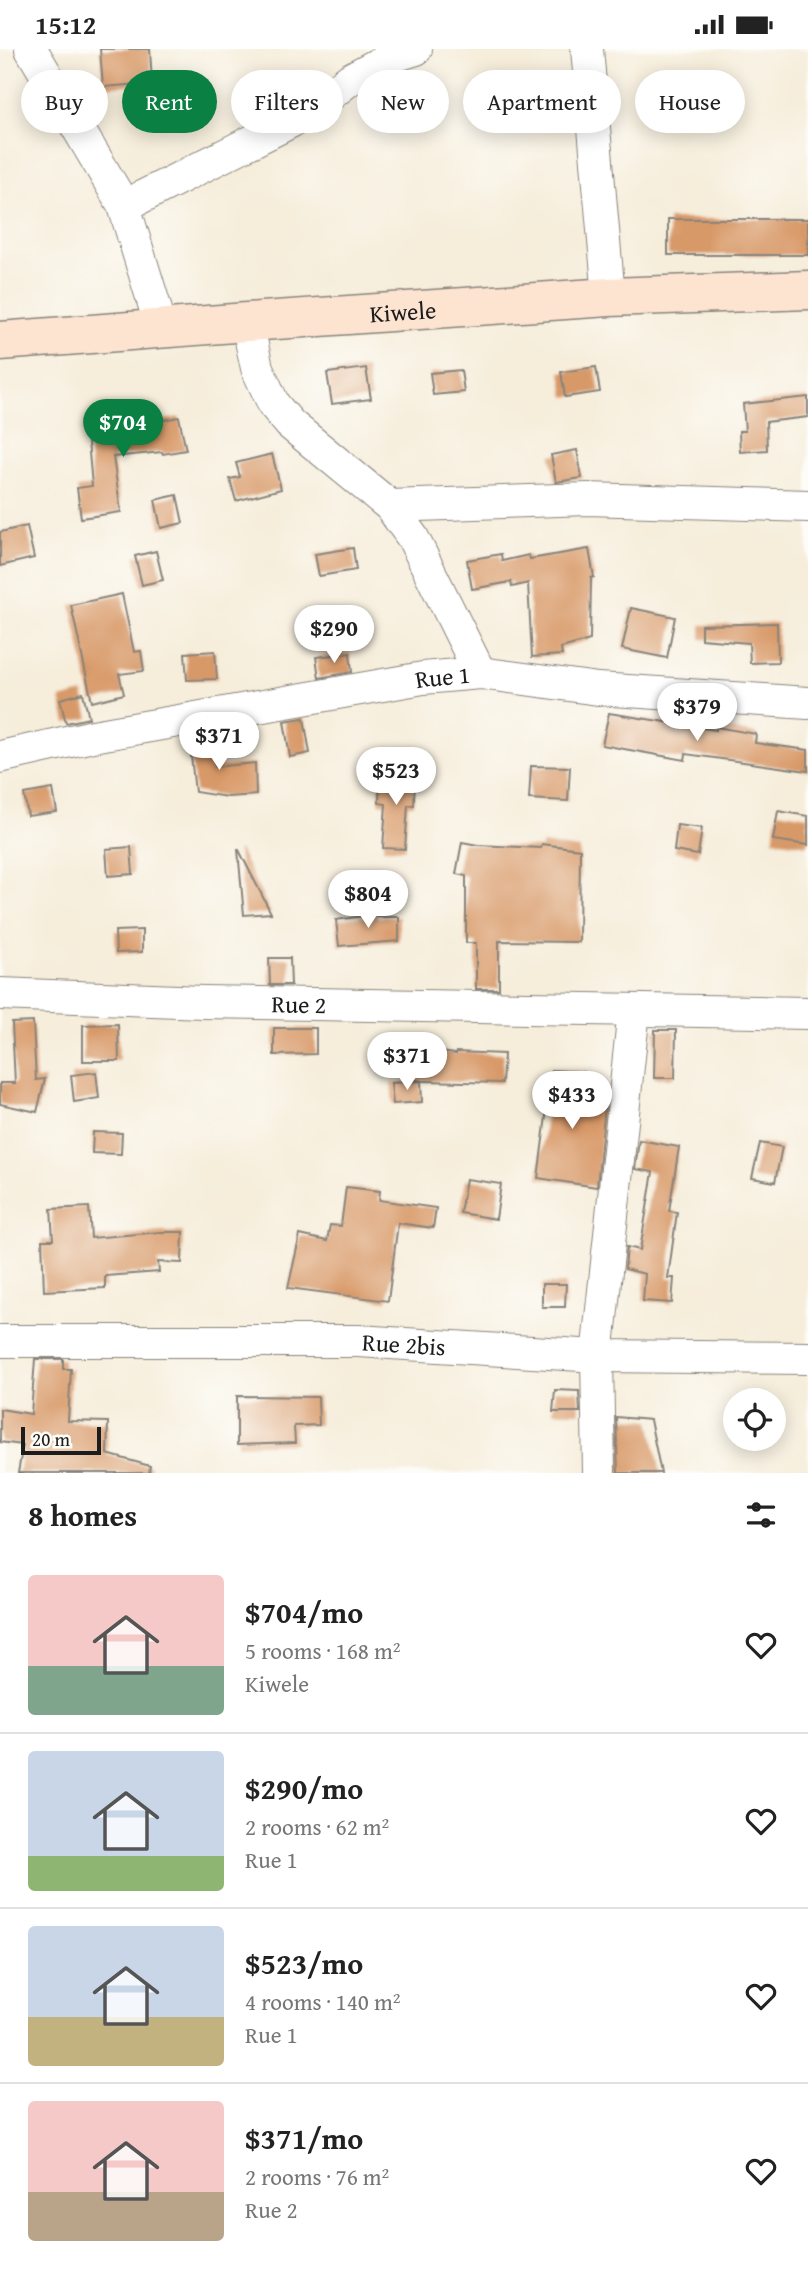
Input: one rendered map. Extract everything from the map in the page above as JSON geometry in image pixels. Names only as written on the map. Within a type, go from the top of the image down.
[{"type":"street","points":[[31,49],[124,206],[162,330]]},
{"type":"street","points":[[124,206],[306,114],[350,79],[391,58],[416,49]]},
{"type":"street","points":[[587,49],[609,297]]},
{"type":"street","name":"Kiwele","points":[[0,341],[609,297],[808,289]]},
{"type":"street","points":[[247,322],[257,369],[274,405],[290,424],[390,506],[413,538],[480,673]]},
{"type":"street","points":[[390,506],[588,499],[808,506]]},
{"type":"street","name":"Rue 1","points":[[0,757],[93,736],[382,685],[480,673],[598,689],[808,703]]},
{"type":"street","name":"Rue 2","points":[[0,994],[217,1002],[808,1013]]},
{"type":"street","points":[[599,1473],[597,1356],[634,1010]]},
{"type":"street","name":"Rue 2bis","points":[[0,1341],[358,1341],[597,1356],[808,1359]]},
{"type":"building","points":[[100,49],[150,49],[151,70],[122,70],[122,85],[108,87],[108,70],[102,70]]},
{"type":"building","points":[[668,219],[808,219],[808,255],[668,255]]},
{"type":"building","points":[[596,367],[600,392],[565,397],[561,372]]},
{"type":"building","points":[[366,368],[371,399],[332,404],[327,373]]},
{"type":"building","points":[[461,370],[464,392],[433,395],[430,373]]},
{"type":"building","points":[[808,397],[808,417],[766,422],[767,450],[740,452],[739,431],[745,431],[743,404]]},
{"type":"building","points":[[179,417],[186,450],[113,457],[121,512],[81,518],[77,488],[92,486],[87,430],[145,424]]},
{"type":"building","points":[[577,450],[582,478],[556,482],[551,455]]},
{"type":"building","points":[[272,454],[281,489],[236,501],[230,479],[240,477],[236,463]]},
{"type":"building","points":[[177,495],[183,523],[161,528],[155,500]]},
{"type":"building","points":[[27,526],[34,558],[0,566],[0,532]]},
{"type":"building","points":[[353,548],[356,570],[319,576],[315,554]]},
{"type":"building","points":[[589,549],[594,577],[591,578],[590,640],[561,648],[562,655],[532,657],[528,583],[512,587],[511,582],[472,589],[467,560],[501,554],[502,561],[529,555],[530,559]]},
{"type":"building","points":[[156,551],[163,580],[142,585],[135,556]]},
{"type":"building","points":[[122,594],[134,652],[141,651],[144,671],[119,674],[124,694],[92,702],[71,605]]},
{"type":"building","points":[[631,608],[675,617],[667,658],[622,649]]},
{"type":"building","points":[[777,623],[778,662],[750,663],[749,643],[701,639],[701,625]]},
{"type":"building","points":[[215,651],[217,679],[187,680],[185,653]]},
{"type":"building","points":[[350,653],[352,672],[319,678],[316,657]]},
{"type":"building","points":[[83,693],[89,718],[66,723],[60,699]]},
{"type":"building","points":[[609,713],[756,734],[755,743],[808,750],[808,771],[686,754],[685,760],[602,745]]},
{"type":"building","points":[[304,718],[310,753],[290,757],[284,721]]},
{"type":"building","points":[[211,734],[215,767],[255,763],[256,795],[227,797],[195,792],[189,738]]},
{"type":"building","points":[[531,766],[570,767],[568,801],[529,799]]},
{"type":"building","points":[[380,774],[415,775],[414,805],[408,805],[405,849],[383,848],[386,804],[379,803]]},
{"type":"building","points":[[53,789],[57,812],[28,816],[24,794]]},
{"type":"building","points":[[778,811],[808,816],[808,845],[773,840]]},
{"type":"building","points":[[677,825],[702,828],[698,855],[674,851]]},
{"type":"building","points":[[462,842],[541,848],[542,844],[580,849],[579,942],[499,941],[499,989],[476,989],[476,943],[466,943],[466,876],[456,874]]},
{"type":"building","points":[[131,847],[133,874],[108,876],[106,849]]},
{"type":"building","points":[[239,850],[271,913],[244,915]]},
{"type":"building","points":[[377,914],[377,917],[399,917],[399,941],[339,946],[336,920]]},
{"type":"building","points":[[142,930],[142,952],[116,953],[115,931]]},
{"type":"building","points":[[269,958],[290,958],[291,985],[270,985]]},
{"type":"building","points":[[33,1022],[36,1080],[45,1079],[37,1112],[0,1104],[0,1083],[15,1083],[12,1023]]},
{"type":"building","points":[[118,1024],[119,1061],[83,1061],[83,1025]]},
{"type":"building","points":[[274,1028],[316,1028],[316,1054],[274,1055]]},
{"type":"building","points":[[655,1030],[676,1030],[675,1078],[654,1078]]},
{"type":"building","points":[[408,1048],[456,1054],[504,1054],[502,1083],[404,1078]]},
{"type":"building","points":[[552,1070],[584,1072],[583,1080],[597,1081],[596,1103],[605,1105],[597,1187],[538,1178]]},
{"type":"building","points":[[96,1072],[99,1098],[74,1102],[71,1075]]},
{"type":"building","points":[[421,1081],[422,1102],[393,1104],[391,1083]]},
{"type":"building","points":[[93,1132],[122,1133],[121,1154],[92,1153]]},
{"type":"building","points":[[639,1140],[679,1147],[669,1211],[677,1212],[668,1278],[674,1278],[672,1303],[643,1301],[645,1274],[625,1269],[627,1247],[640,1250],[653,1172],[635,1169]]},
{"type":"building","points":[[760,1143],[782,1147],[775,1182],[752,1178]]},
{"type":"building","points":[[466,1179],[501,1184],[496,1219],[460,1213]]},
{"type":"building","points":[[346,1187],[380,1191],[379,1200],[436,1208],[433,1228],[398,1223],[388,1301],[288,1288],[300,1235],[327,1241],[330,1225],[341,1226]]},
{"type":"building","points":[[89,1207],[91,1238],[183,1232],[182,1263],[158,1262],[159,1272],[105,1276],[105,1288],[44,1291],[42,1240],[53,1240],[51,1209]]},
{"type":"building","points":[[542,1284],[566,1284],[565,1307],[542,1307]]},
{"type":"building","points":[[35,1359],[63,1359],[63,1369],[71,1369],[68,1421],[108,1422],[107,1454],[150,1466],[149,1473],[18,1473],[23,1445],[0,1442],[0,1409],[31,1414]]},
{"type":"building","points":[[555,1390],[579,1391],[580,1412],[553,1412]]},
{"type":"building","points":[[237,1396],[318,1397],[319,1425],[294,1426],[295,1443],[237,1445]]},
{"type":"building","points":[[616,1417],[650,1420],[661,1473],[618,1473]]}]
